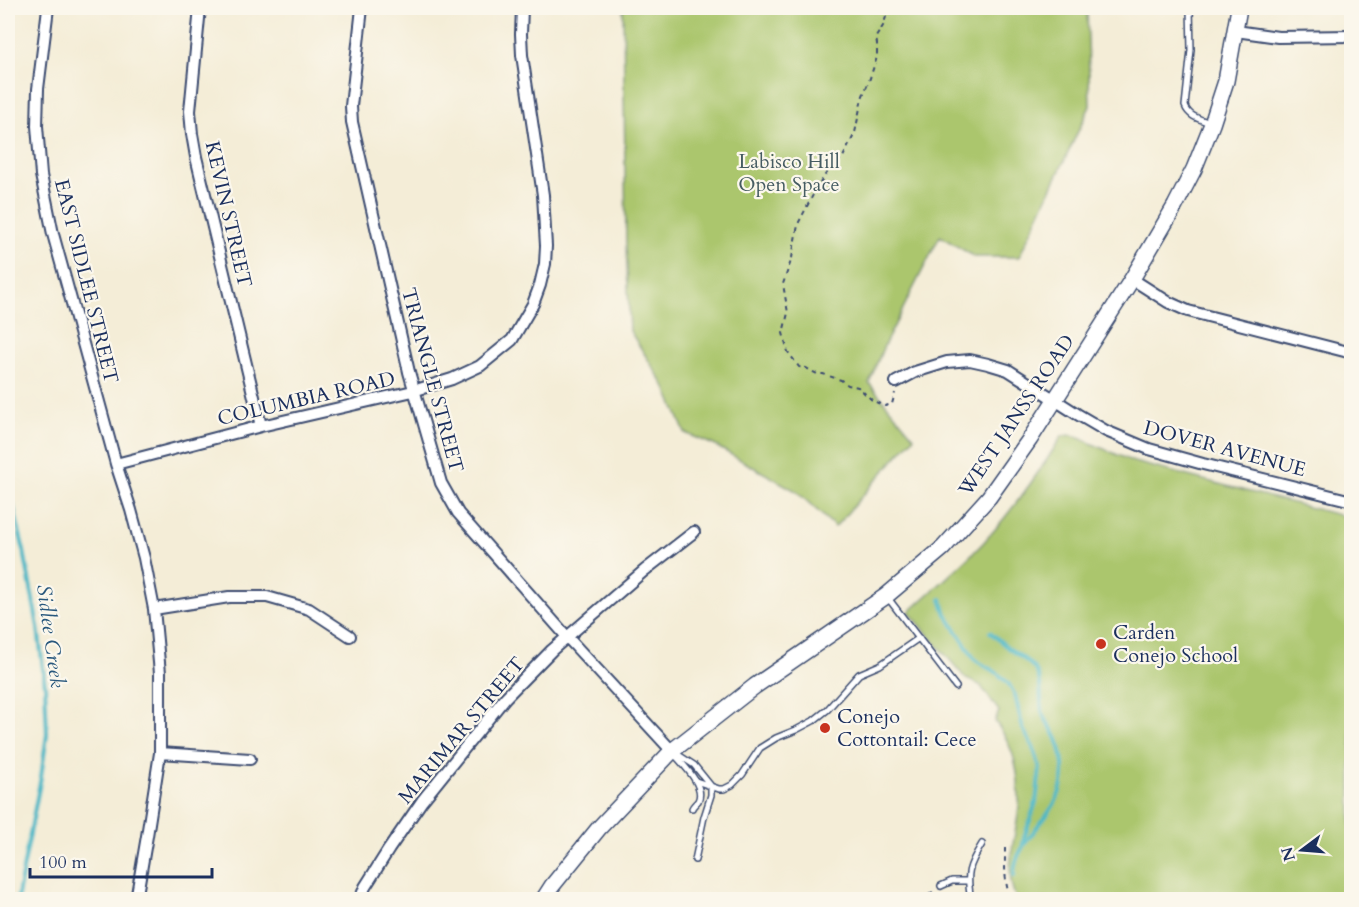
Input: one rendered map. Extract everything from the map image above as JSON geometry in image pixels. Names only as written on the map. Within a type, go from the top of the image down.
[{"type":"main road","name":"WEST JANSS ROAD","points":[[543,900],[599,828],[672,751],[755,686],[886,596],[943,548],[989,497],[1010,469],[1132,279],[1180,197],[1212,124],[1226,81],[1239,8]]},
{"type":"street","name":"EAST SIDLEE STREET","points":[[48,8],[38,89],[41,175],[53,234],[144,558],[154,609],[160,673],[159,753],[136,898]]},
{"type":"street","name":"KEVIN STREET","points":[[200,8],[191,96],[192,134],[261,426]]},
{"type":"street","name":"TRIANGLE STREET","points":[[362,8],[351,122],[413,391],[441,483],[458,513],[672,751]]},
{"type":"street","name":"COLUMBIA ROAD","points":[[116,464],[261,426],[413,391],[452,379],[480,366],[512,340],[533,304],[545,264],[546,228],[522,55],[522,8]]},
{"type":"street","points":[[1236,31],[1278,37],[1352,36]]},
{"type":"street","points":[[1132,279],[1168,302],[1188,311],[1352,353]]},
{"type":"street","name":"DOVER AVENUE","points":[[896,382],[915,372],[947,362],[970,360],[1008,370],[1106,431],[1149,449],[1352,501]]},
{"type":"street","name":"MARIMAR STREET","points":[[360,900],[365,887],[422,801],[505,698],[552,650],[645,570],[694,532]]},
{"type":"street","points":[[154,609],[229,597],[267,597],[309,609],[350,636]]},
{"type":"street","points":[[159,753],[250,759]]},
{"type":"street","points":[[136,898],[149,900]]},
{"type":"lane","points":[[1190,8],[1191,50],[1185,106],[1192,115],[1212,124]]},
{"type":"lane","points":[[886,596],[956,687]]},
{"type":"lane","points":[[696,781],[719,789],[732,785],[742,775],[759,748],[813,721],[859,674],[880,665],[919,638]]},
{"type":"lane","points":[[672,751],[700,789],[698,801],[692,808]]},
{"type":"lane","points":[[672,751],[694,765],[711,786],[711,795],[695,860]]},
{"type":"lane","points":[[971,900],[968,881],[971,862],[982,844]]},
{"type":"lane","points":[[941,886],[952,881],[968,881]]},
{"type":"path","points":[[889,8],[883,26],[876,37],[878,44],[876,57],[862,98],[855,133],[843,157],[825,175],[815,191],[796,234],[792,258],[783,284],[789,313],[783,333],[788,352],[799,367],[858,387],[873,401],[885,406],[892,404],[896,382]]},
{"type":"path","points":[[1005,848],[1007,891],[1011,900]]},
{"type":"path","points":[[922,900],[941,886]]},
{"type":"green space","name":"Labisco Hill Open Space","points":[[623,8],[1087,8],[1090,106],[1019,257],[975,257],[940,236],[883,348],[869,383],[914,437],[835,527],[796,491],[714,445],[685,433],[666,388],[630,331],[626,244]]},
{"type":"green space","name":"Carden Conejo School","points":[[1072,435],[1134,462],[1351,518],[1351,899],[1017,899],[1012,888],[1010,865],[1018,815],[1018,782],[1012,751],[995,721],[999,711],[980,685],[966,679],[909,612],[983,543],[1025,491],[1062,436]]},
{"type":"waterway","name":"Sidlee Creek","points":[[8,484],[24,551],[38,627],[45,686],[47,734],[17,900]]},
{"type":"waterway","points":[[941,599],[946,614],[975,660],[997,673],[1008,683],[1015,695],[1023,729],[1033,747],[1040,768],[1036,802],[1022,849]]},
{"type":"waterway","points":[[990,632],[1028,662],[1039,677],[1042,711],[1057,739],[1063,766],[1060,793],[1023,846],[1015,865],[1014,876]]},
{"type":"place","name":"Carden Conejo School","points":[[1101,644]]},
{"type":"place","name":"Conejo Cottontail: Cece","points":[[825,728]]}]
